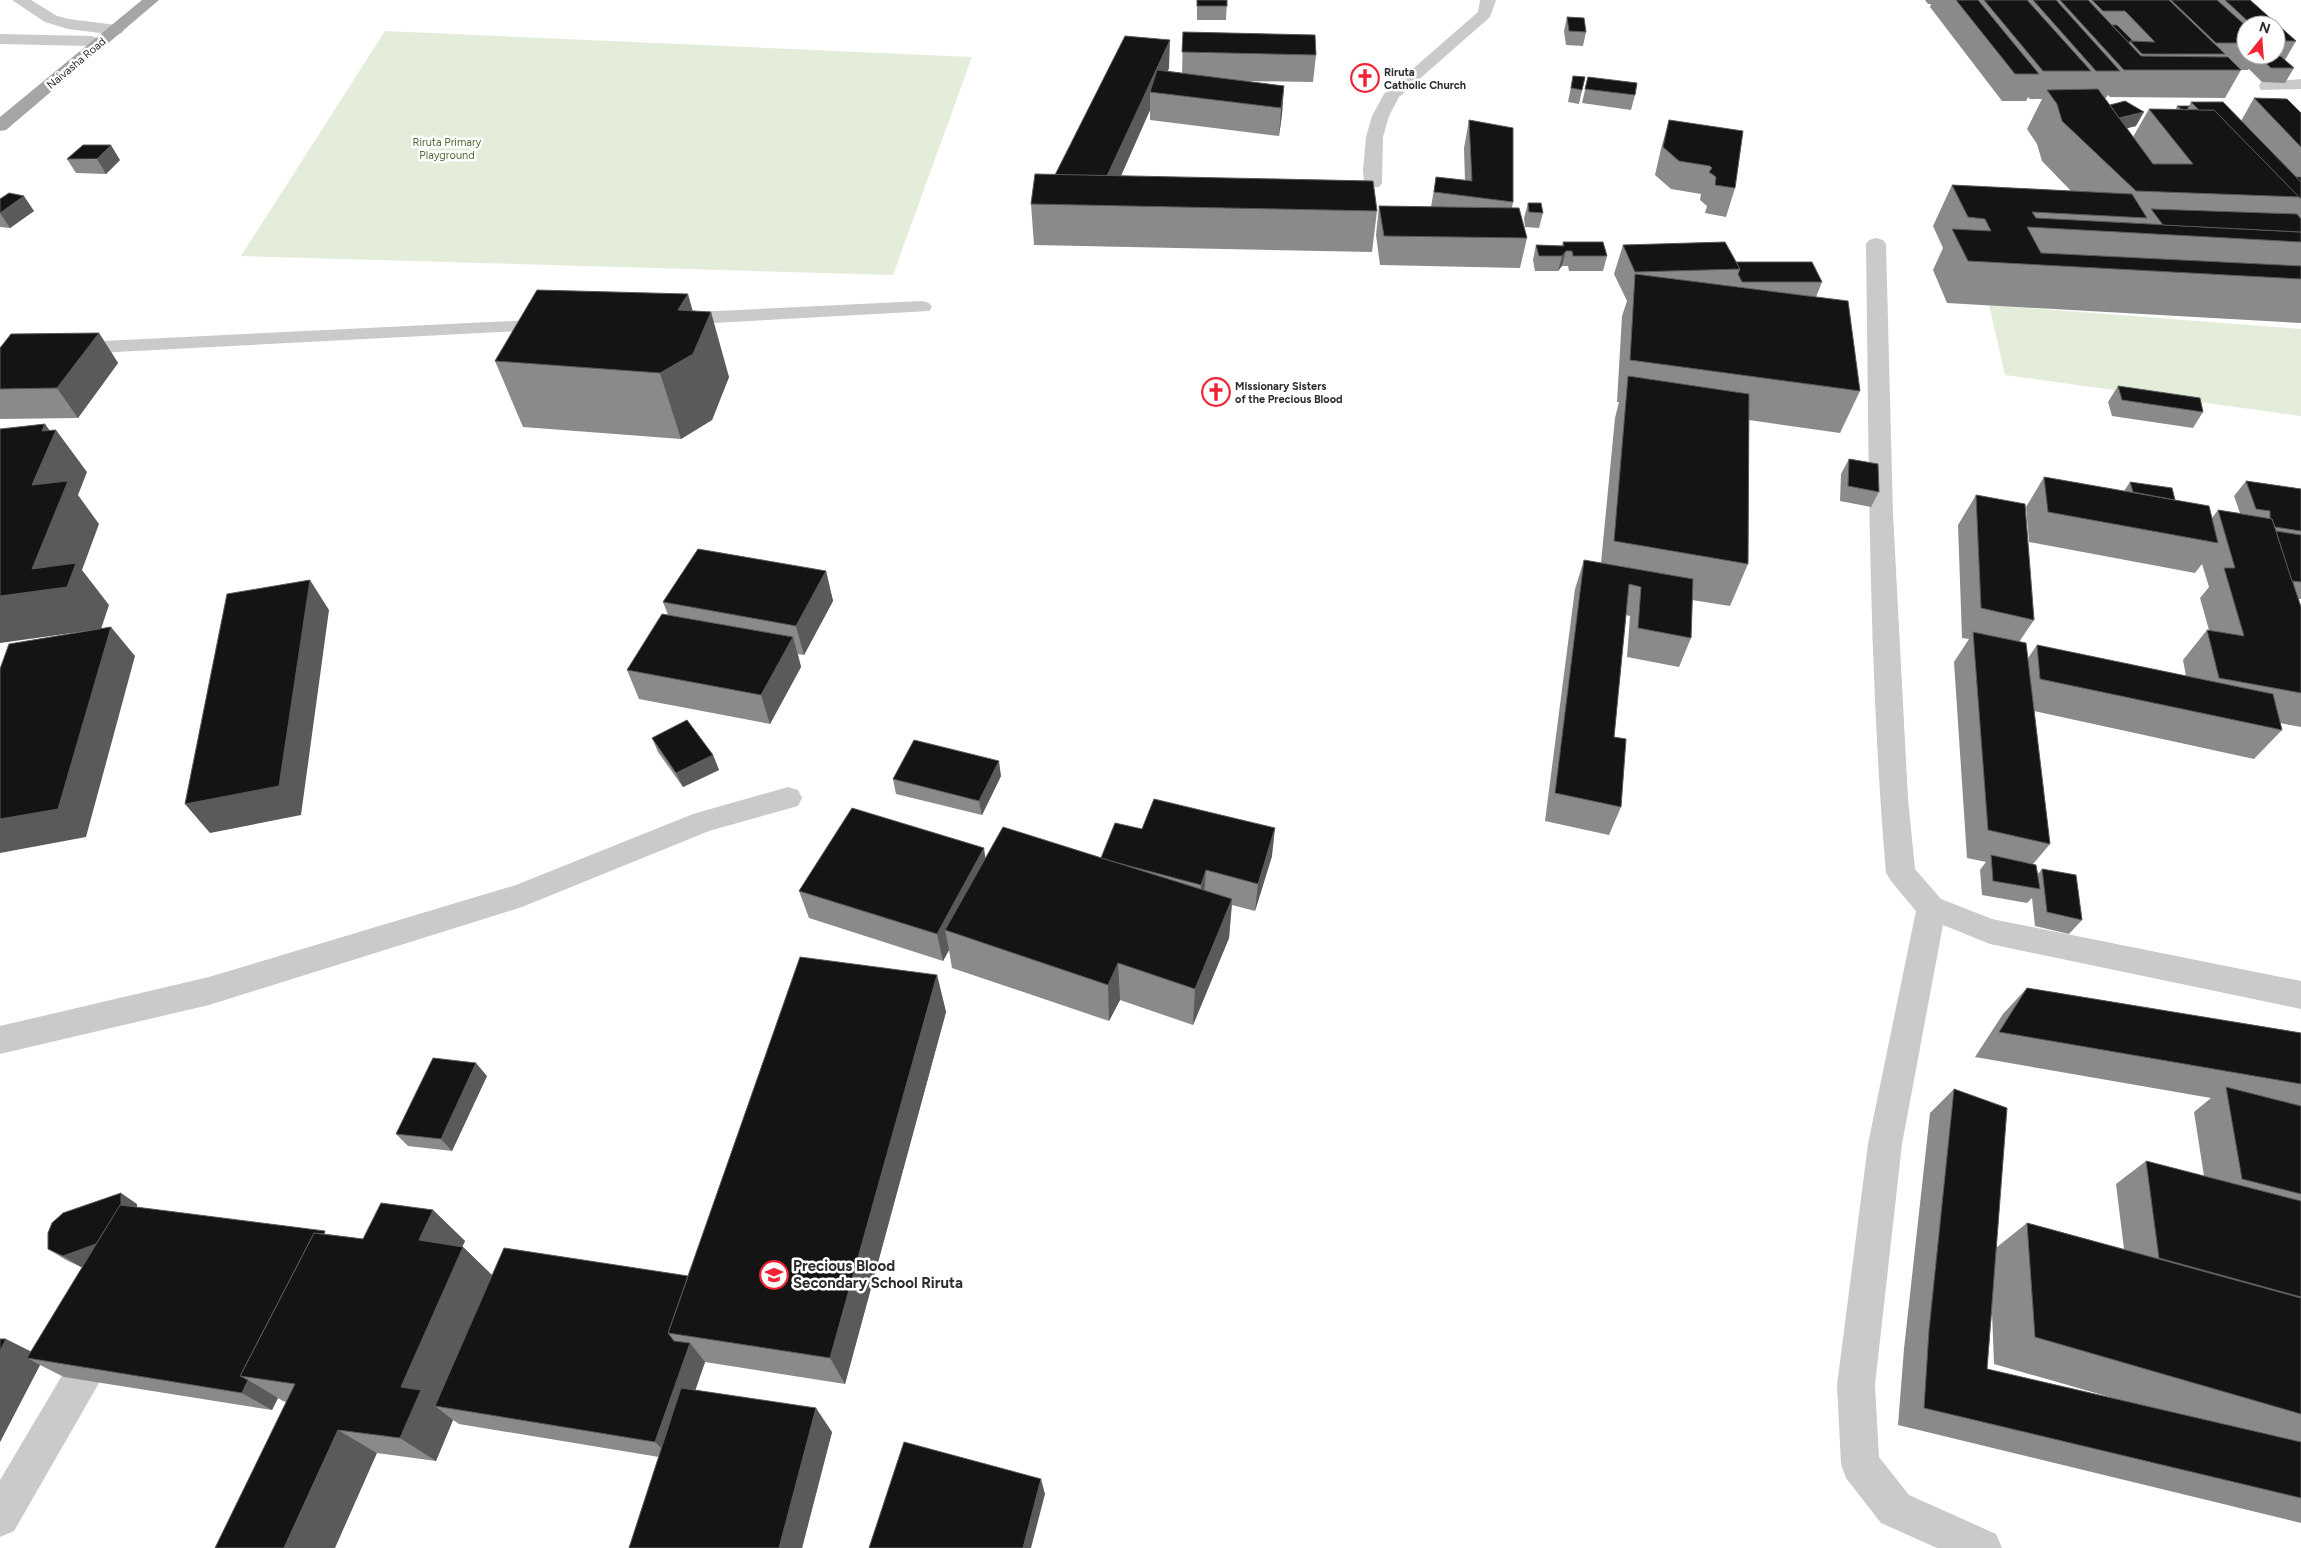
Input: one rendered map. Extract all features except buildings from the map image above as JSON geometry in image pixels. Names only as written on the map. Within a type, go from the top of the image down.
[{"type":"main road","name":"Naivasha Road","points":[[0,126],[151,0]]},
{"type":"street","points":[[20,0],[51,19],[68,24],[116,30]]},
{"type":"street","points":[[1373,183],[1371,155],[1377,123],[1392,94],[1485,14],[1488,0]]},
{"type":"street","points":[[0,39],[102,42]]},
{"type":"street","points":[[2267,86],[2301,84]]},
{"type":"street","points":[[1876,244],[1881,514],[1894,798],[1901,873],[1931,908],[1990,930],[2301,995]]},
{"type":"street","points":[[654,320],[922,307]]},
{"type":"street","points":[[0,352],[575,324]]},
{"type":"street","points":[[0,1040],[209,991],[522,896],[703,822],[788,798]]},
{"type":"street","points":[[1931,908],[1885,1144],[1856,1385],[1860,1464],[1895,1509],[1982,1548]]},
{"type":"street","points":[[0,1517],[86,1370]]},
{"type":"green space","name":"Riruta Primary Playground","points":[[385,31],[972,57],[893,275],[241,256]]},
{"type":"green space","points":[[1989,305],[2301,329],[2301,416],[2005,375]]},
{"type":"place","name":"Riruta Catholic Church","points":[[1365,78]]},
{"type":"place","name":"Missionary Sisters of the Precious Blood","points":[[1216,392]]},
{"type":"place","name":"Precious Blood Secondary School Riruta","points":[[774,1275]]}]
